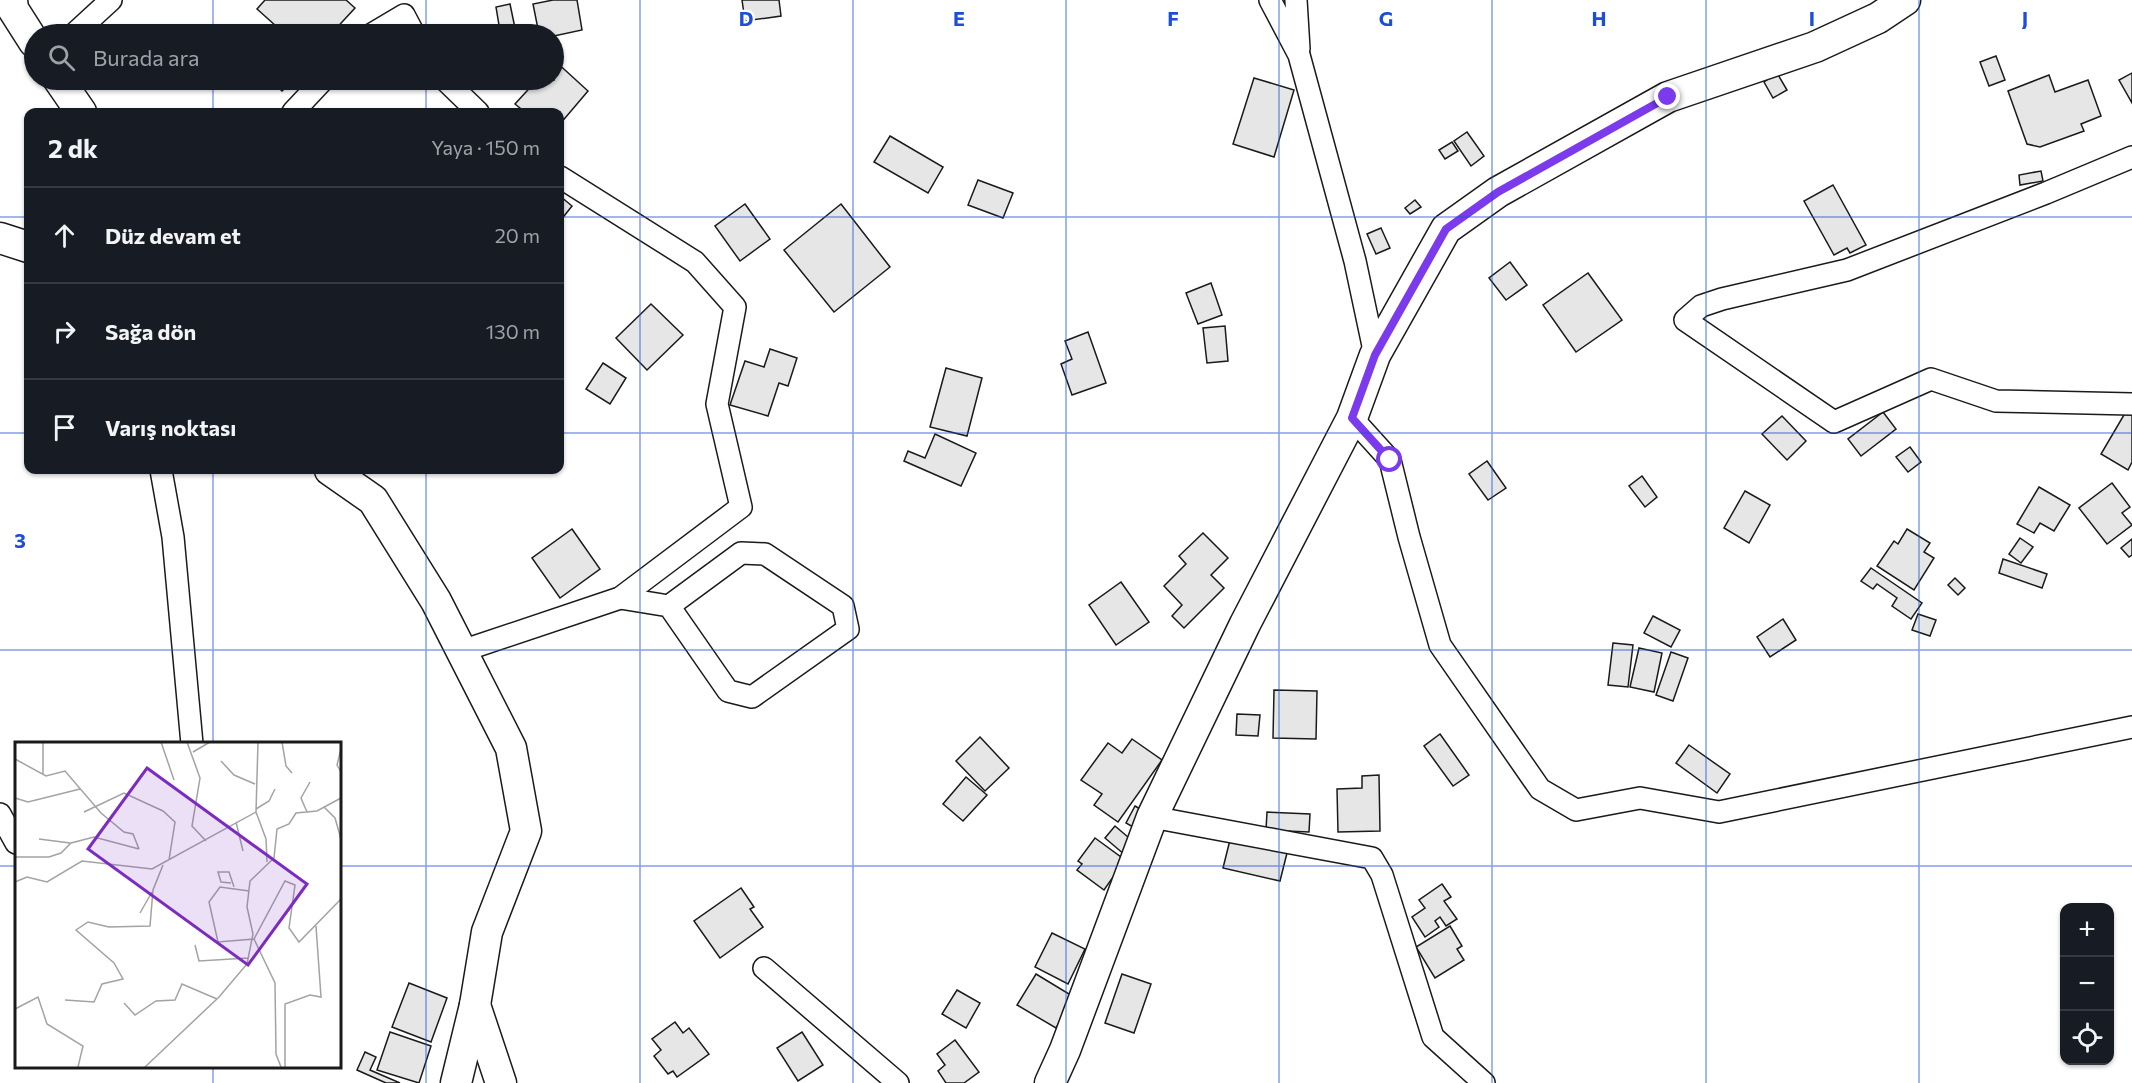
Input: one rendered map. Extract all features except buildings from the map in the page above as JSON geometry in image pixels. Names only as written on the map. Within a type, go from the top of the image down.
[{"type":"street","points":[[12,0],[13,9],[24,26]]},
{"type":"street","points":[[85,24],[111,0]]},
{"type":"street","points":[[1270,0],[1299,55]]},
{"type":"street","points":[[1296,0],[1299,55],[1355,261],[1375,355]]},
{"type":"street","points":[[1050,1083],[1065,1050],[1152,818],[1245,624],[1352,418],[1375,355],[1446,229],[1498,192],[1668,97],[1815,47],[1878,18],[1905,0]]},
{"type":"street","points":[[389,24],[404,15],[409,24]]},
{"type":"street","points":[[66,90],[78,108]]},
{"type":"street","points":[[297,108],[314,90]]},
{"type":"street","points":[[455,90],[473,108]]},
{"type":"street","points":[[2132,156],[2046,193],[1847,270],[1722,298],[1701,306],[1684,320],[1834,422],[1931,379],[1996,402],[2132,404]]},
{"type":"street","points":[[462,651],[620,598],[741,507],[717,404],[735,307],[695,262],[564,180]]},
{"type":"street","points":[[0,238],[24,246]]},
{"type":"street","points":[[1352,418],[1390,460],[1440,645],[1540,789],[1576,810],[1640,798],[1719,812],[2132,728]]},
{"type":"street","points":[[162,474],[173,537],[192,742]]},
{"type":"street","points":[[336,474],[373,500],[436,601],[511,748],[526,831],[488,932],[475,1005],[456,1083]]},
{"type":"street","points":[[620,598],[669,606],[741,553],[765,554],[843,606],[849,629],[752,697],[728,691],[669,606]]},
{"type":"street","points":[[0,814],[15,841]]},
{"type":"street","points":[[1152,818],[1372,858],[1383,875],[1433,1037],[1484,1083]]},
{"type":"street","points":[[764,968],[897,1083]]},
{"type":"street","points":[[475,1005],[501,1083]]},
{"type":"route","points":[[1390,460],[1352,418],[1375,355],[1446,229],[1498,192],[1668,97]]}]
